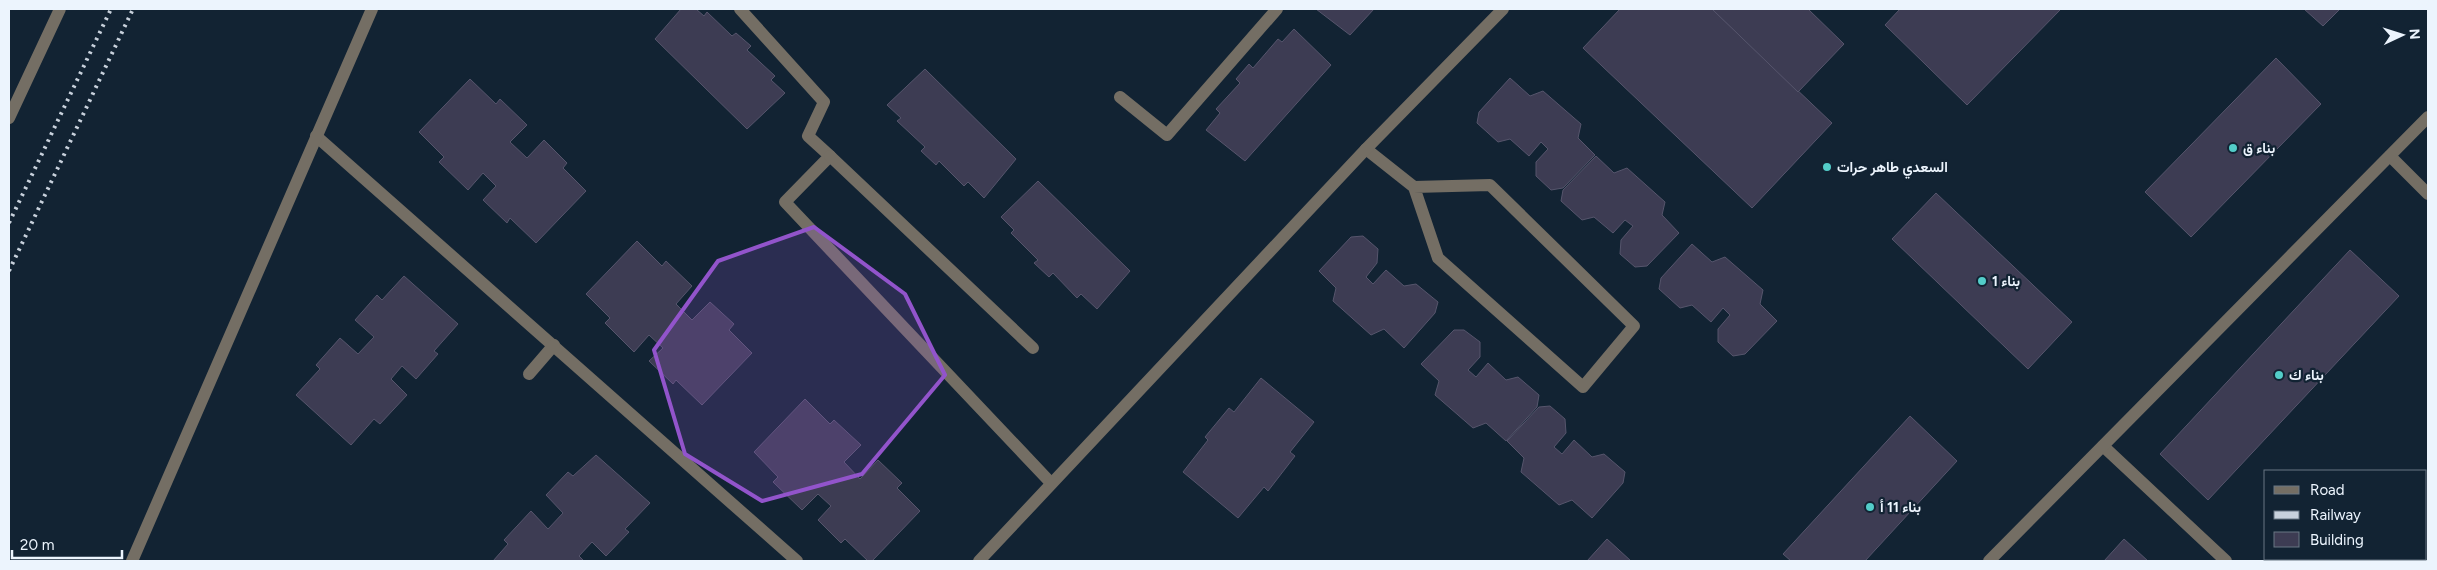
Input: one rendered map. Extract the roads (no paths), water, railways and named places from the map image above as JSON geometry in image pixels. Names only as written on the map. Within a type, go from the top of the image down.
[{"type":"street","points":[[9,118],[60,9]]},
{"type":"street","points":[[132,561],[372,9]]},
{"type":"street","points":[[740,9],[824,102],[808,136],[1033,348]]},
{"type":"street","points":[[1120,97],[1167,135],[1277,9]]},
{"type":"street","points":[[979,561],[1366,149],[1503,9]]},
{"type":"street","points":[[1990,561],[2428,117]]},
{"type":"street","points":[[316,136],[797,561]]},
{"type":"street","points":[[1366,149],[1414,187],[1438,258],[1583,387],[1634,326],[1490,186],[1414,187]]},
{"type":"street","points":[[830,156],[785,202],[1051,483]]},
{"type":"street","points":[[2390,156],[2428,194]]},
{"type":"street","points":[[529,374],[554,345]]},
{"type":"street","points":[[2103,446],[2226,561]]},
{"type":"railway","points":[[9,223],[111,9]]},
{"type":"railway","points":[[9,271],[133,9]]},
{"type":"place","name":"بناء ق","points":[[2233,148]]},
{"type":"place","name":"السعدي طاهر حرات","points":[[1827,167]]},
{"type":"place","name":"بناء 1","points":[[1982,281]]},
{"type":"place","name":"بناء ك","points":[[2279,375]]},
{"type":"place","name":"بناء 11 أ","points":[[1870,507]]}]
